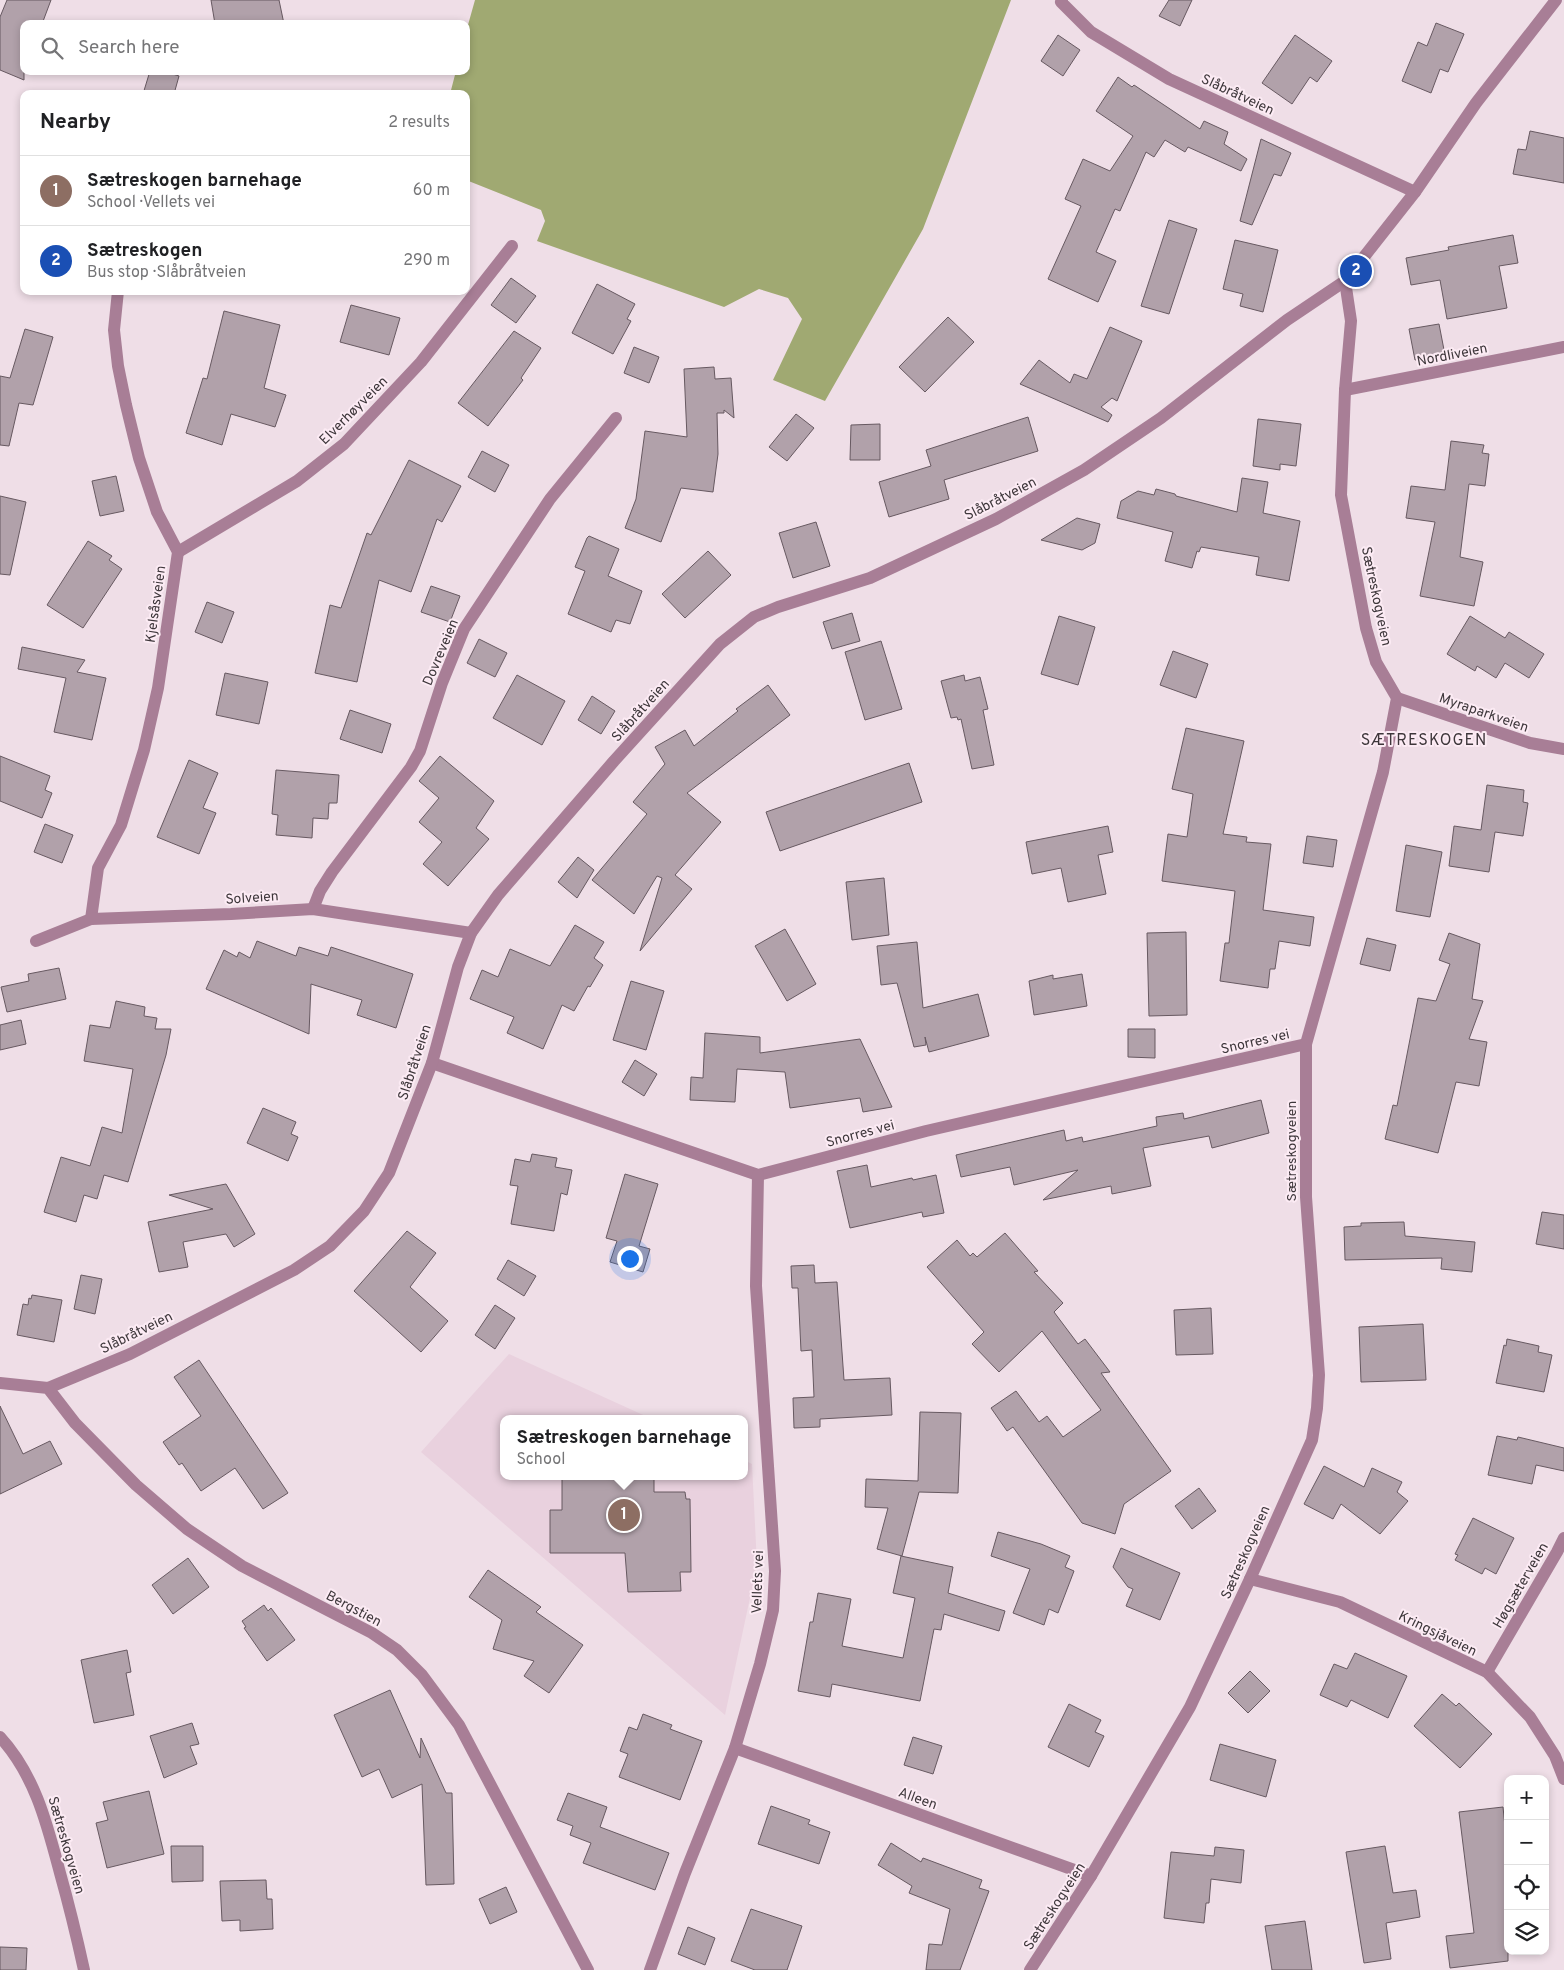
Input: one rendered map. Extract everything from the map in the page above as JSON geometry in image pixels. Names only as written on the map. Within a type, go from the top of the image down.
[{"type":"street","name":"Slåbråtveien","points":[[48,1388],[130,1354],[294,1270],[330,1246],[364,1211],[390,1173],[432,1063],[458,967],[471,933],[498,895],[614,761],[720,644],[754,617],[778,607],[870,578],[996,519],[1084,470],[1161,418],[1287,320],[1345,281],[1415,192],[1476,103],[1556,0]]},
{"type":"street","name":"Slåbråtveien","points":[[1061,1],[1091,32],[1169,78],[1415,192]]},
{"type":"street","name":"Elverhøyveien","points":[[178,552],[297,481],[344,444],[421,362],[512,246]]},
{"type":"street","name":"Sætreskogveien","points":[[1030,1970],[1091,1876],[1190,1707],[1250,1580],[1312,1440],[1317,1408],[1319,1375],[1306,1197],[1306,1044],[1383,772],[1397,698],[1376,662],[1366,628],[1341,495],[1345,390],[1351,321],[1345,281]]},
{"type":"street","name":"Kjelsåsveien","points":[[91,919],[98,868],[121,825],[144,750],[158,688],[178,552],[158,512],[139,458],[118,366],[114,330],[118,295]]},
{"type":"street","name":"Nordliveien","points":[[1345,390],[1564,347]]},
{"type":"street","name":"Dovreveien","points":[[313,908],[320,891],[332,872],[411,768],[420,751],[442,683],[464,629],[550,499],[616,418]]},
{"type":"street","name":"Myraparkveien","points":[[1397,698],[1530,743],[1564,749]]},
{"type":"street","name":"Solveien","points":[[36,941],[91,919],[231,914],[313,908],[471,933]]},
{"type":"street","name":"Snorres vei","points":[[758,1175],[926,1131],[1306,1044]]},
{"type":"street","points":[[432,1063],[758,1175]]},
{"type":"street","name":"Vellets vei","points":[[650,1970],[685,1873],[735,1748],[760,1664],[773,1610],[775,1572],[756,1286],[758,1175]]},
{"type":"street","points":[[0,1383],[48,1388]]},
{"type":"street","name":"Bergstien","points":[[48,1388],[88,1437],[136,1485],[187,1529],[242,1566],[372,1633],[397,1650],[422,1675],[459,1724],[588,1970]]},
{"type":"street","name":"Høgsæterveien","points":[[1487,1672],[1558,1552],[1564,1538]]},
{"type":"street","name":"Kringsjåveien","points":[[1250,1580],[1340,1602],[1487,1672],[1530,1717],[1555,1756],[1564,1780]]},
{"type":"street","name":"Sætreskogveien","points":[[0,1737],[24,1770],[38,1798],[50,1834],[84,1970]]},
{"type":"street","name":"Alleen","points":[[735,1748],[1091,1876]]},
{"type":"shaded area","points":[[509,1354],[643,1415],[500,1415],[500,1480],[748,1480],[748,1462],[752,1464],[757,1565],[725,1715],[421,1452]]},
{"type":"green space","points":[[475,0],[1011,0],[923,229],[825,401],[773,380],[802,319],[788,298],[759,289],[724,307],[537,241],[545,221],[541,210],[470,182],[470,90],[451,90],[455,75],[470,75],[469,20]]},
{"type":"building","points":[[7,0],[51,0],[44,20],[20,20],[20,75],[24,75],[24,80],[0,70],[0,17]]},
{"type":"building","points":[[211,0],[279,0],[283,20],[214,20]]},
{"type":"building","points":[[1169,0],[1192,0],[1180,26],[1159,16]]},
{"type":"building","points":[[1436,23],[1464,34],[1448,72],[1440,69],[1431,93],[1402,81],[1418,42],[1427,46]]},
{"type":"building","points":[[1058,35],[1080,50],[1063,76],[1041,61]]},
{"type":"building","points":[[1295,35],[1332,61],[1317,82],[1310,77],[1292,104],[1262,83]]},
{"type":"building","points":[[149,75],[179,76],[175,90],[144,90]]},
{"type":"building","points":[[1118,77],[1132,87],[1134,85],[1200,129],[1204,121],[1228,132],[1224,144],[1247,159],[1241,171],[1188,147],[1185,152],[1165,140],[1154,157],[1146,152],[1120,211],[1115,209],[1096,252],[1116,261],[1098,302],[1048,279],[1081,206],[1065,199],[1083,159],[1110,171],[1133,136],[1096,111]]},
{"type":"building","points":[[1530,131],[1564,138],[1564,183],[1513,174],[1518,149],[1526,150]]},
{"type":"building","points":[[1261,139],[1291,153],[1281,176],[1274,174],[1252,225],[1240,221]]},
{"type":"building","points":[[1169,220],[1197,229],[1169,314],[1141,306]]},
{"type":"building","points":[[1513,235],[1518,263],[1499,266],[1507,308],[1447,319],[1440,280],[1411,285],[1406,258],[1449,250],[1448,247]]},
{"type":"building","points":[[1235,240],[1278,250],[1263,312],[1240,306],[1243,294],[1223,289]]},
{"type":"building","points":[[511,278],[536,296],[516,323],[491,305]]},
{"type":"building","points":[[597,284],[635,304],[627,319],[631,321],[613,354],[572,333]]},
{"type":"building","points":[[351,305],[400,318],[389,355],[340,342]]},
{"type":"building","points":[[224,311],[280,325],[264,388],[286,395],[275,427],[231,414],[222,445],[186,433],[203,378],[207,379]]},
{"type":"building","points":[[948,317],[974,342],[925,392],[899,367]]},
{"type":"building","points":[[1439,324],[1445,355],[1415,360],[1409,329]]},
{"type":"building","points":[[1110,327],[1142,341],[1117,401],[1112,398],[1101,407],[1112,415],[1108,422],[1020,384],[1039,360],[1070,383],[1074,374],[1087,379]]},
{"type":"building","points":[[25,329],[53,337],[33,405],[19,403],[9,446],[0,445],[0,376],[10,378]]},
{"type":"building","points":[[514,331],[541,348],[521,378],[523,380],[488,426],[458,403]]},
{"type":"building","points":[[634,347],[659,357],[649,383],[624,373]]},
{"type":"building","points":[[714,367],[715,379],[731,378],[734,418],[724,410],[724,413],[717,413],[718,454],[713,492],[681,488],[661,542],[625,528],[636,499],[645,431],[687,437],[684,369]]},
{"type":"building","points":[[796,414],[814,428],[787,461],[769,447]]},
{"type":"building","points":[[1028,417],[1038,451],[944,480],[949,499],[889,517],[879,482],[931,466],[926,450]]},
{"type":"building","points":[[1258,419],[1301,424],[1296,466],[1280,464],[1280,470],[1253,466]]},
{"type":"building","points":[[880,424],[880,460],[850,460],[851,425]]},
{"type":"building","points":[[1451,441],[1484,445],[1482,453],[1489,454],[1485,486],[1469,484],[1460,557],[1483,562],[1474,606],[1420,596],[1435,522],[1406,518],[1411,486],[1445,490]]},
{"type":"building","points":[[482,451],[509,465],[495,492],[468,477]]},
{"type":"building","points":[[409,460],[461,486],[442,522],[437,519],[411,592],[379,580],[357,682],[315,673],[330,605],[341,608],[367,533],[371,535]]},
{"type":"building","points":[[116,476],[124,511],[100,516],[92,481]]},
{"type":"building","points":[[1242,478],[1268,482],[1263,513],[1300,521],[1289,581],[1256,575],[1259,557],[1201,547],[1199,552],[1197,551],[1192,568],[1165,561],[1173,532],[1117,518],[1121,501],[1138,491],[1154,495],[1156,489],[1237,512]]},
{"type":"building","points":[[0,496],[26,502],[10,575],[0,574]]},
{"type":"building","points":[[1077,518],[1100,524],[1095,543],[1082,550],[1041,540]]},
{"type":"building","points":[[816,522],[830,566],[793,578],[779,533]]},
{"type":"building","points":[[589,536],[619,549],[608,576],[642,591],[630,624],[616,620],[611,632],[568,614],[585,571],[575,567]]},
{"type":"building","points":[[88,541],[112,556],[109,560],[122,569],[83,628],[47,605]]},
{"type":"building","points":[[708,551],[731,575],[685,618],[662,594]]},
{"type":"building","points":[[431,586],[460,596],[450,622],[421,612]]},
{"type":"building","points":[[207,602],[234,612],[222,643],[195,632]]},
{"type":"building","points":[[852,613],[860,641],[832,649],[823,622]]},
{"type":"building","points":[[1059,616],[1095,627],[1078,685],[1041,674]]},
{"type":"building","points":[[1470,616],[1505,638],[1509,632],[1544,654],[1529,678],[1505,663],[1496,678],[1477,666],[1475,671],[1447,654]]},
{"type":"building","points":[[479,639],[507,653],[495,677],[467,663]]},
{"type":"building","points":[[881,641],[902,709],[865,720],[845,652]]},
{"type":"building","points":[[22,647],[85,660],[77,672],[106,678],[92,740],[54,732],[66,678],[18,669]]},
{"type":"building","points":[[1173,651],[1208,664],[1196,698],[1160,685]]},
{"type":"building","points":[[225,673],[268,682],[259,724],[216,715]]},
{"type":"building","points":[[517,675],[565,701],[542,745],[493,718]]},
{"type":"building","points":[[964,675],[965,681],[980,677],[988,709],[983,710],[994,765],[972,769],[961,719],[958,720],[957,717],[951,718],[941,681]]},
{"type":"building","points":[[768,685],[790,715],[687,793],[721,822],[675,875],[692,889],[640,951],[662,878],[657,876],[634,914],[592,880],[647,814],[633,802],[665,764],[655,747],[685,730],[694,746],[738,711],[736,709]]},
{"type":"building","points":[[592,696],[615,711],[601,734],[578,720]]},
{"type":"building","points":[[350,710],[391,724],[382,753],[340,739]]},
{"type":"building","points":[[1186,728],[1244,741],[1223,834],[1247,837],[1246,842],[1271,844],[1263,910],[1314,917],[1310,946],[1279,941],[1275,969],[1270,969],[1268,988],[1220,981],[1225,943],[1229,943],[1235,891],[1162,881],[1168,834],[1187,837],[1193,794],[1172,789]]},
{"type":"building","points":[[0,756],[50,776],[45,790],[52,793],[42,818],[0,801]]},
{"type":"building","points":[[440,756],[494,801],[476,828],[489,839],[448,886],[423,864],[442,842],[419,822],[439,798],[419,781]]},
{"type":"building","points":[[189,760],[218,773],[203,808],[216,813],[199,854],[157,837]]},
{"type":"building","points":[[909,763],[922,802],[780,851],[766,812]]},
{"type":"building","points":[[276,770],[339,775],[337,803],[329,803],[328,819],[313,818],[312,838],[276,835],[278,815],[272,814]]},
{"type":"building","points":[[1487,785],[1524,790],[1523,802],[1528,803],[1523,836],[1495,832],[1489,872],[1449,866],[1454,826],[1481,830]]},
{"type":"building","points":[[45,824],[73,835],[62,863],[34,852]]},
{"type":"building","points":[[1108,826],[1113,852],[1098,855],[1106,894],[1068,902],[1061,868],[1032,874],[1026,842]]},
{"type":"building","points":[[1307,836],[1337,840],[1333,867],[1303,863]]},
{"type":"building","points":[[1406,845],[1442,852],[1430,917],[1396,911]]},
{"type":"building","points":[[578,857],[594,870],[577,898],[558,882]]},
{"type":"building","points":[[884,878],[889,935],[852,940],[846,882]]},
{"type":"building","points":[[575,925],[604,942],[594,958],[603,965],[574,1011],[562,1005],[543,1049],[507,1033],[514,1017],[470,999],[482,970],[498,977],[510,949],[550,966]]},
{"type":"building","points":[[785,929],[816,984],[787,1001],[755,946]]},
{"type":"building","points":[[1186,932],[1187,1015],[1149,1016],[1147,933]]},
{"type":"building","points":[[1449,933],[1480,944],[1472,999],[1483,1001],[1469,1039],[1487,1042],[1479,1086],[1456,1082],[1438,1153],[1385,1139],[1393,1105],[1397,1106],[1418,998],[1436,1001],[1450,964],[1439,960]]},
{"type":"building","points":[[1367,938],[1396,945],[1390,971],[1360,964]]},
{"type":"building","points":[[257,941],[296,956],[299,947],[328,956],[331,947],[413,974],[396,1028],[357,1015],[362,1000],[311,984],[309,1034],[206,989],[224,950],[237,957],[239,952],[250,958]]},
{"type":"building","points":[[917,942],[923,1008],[978,994],[989,1036],[929,1052],[925,1037],[926,1045],[914,1047],[897,983],[881,985],[877,946]]},
{"type":"building","points":[[59,968],[66,999],[7,1012],[1,987],[29,981],[28,974]]},
{"type":"building","points":[[1082,974],[1087,1006],[1034,1015],[1029,981],[1053,975],[1053,979]]},
{"type":"building","points":[[631,981],[664,991],[646,1050],[613,1040]]},
{"type":"building","points":[[116,1001],[145,1007],[144,1016],[157,1018],[155,1029],[171,1029],[166,1055],[128,1182],[104,1175],[97,1199],[84,1195],[76,1222],[44,1212],[61,1157],[90,1166],[102,1127],[122,1133],[133,1069],[84,1061],[90,1025],[110,1028]]},
{"type":"building","points":[[21,1020],[26,1044],[0,1050],[0,1025]]},
{"type":"building","points":[[1128,1029],[1155,1029],[1155,1058],[1128,1057]]},
{"type":"building","points":[[705,1033],[760,1037],[760,1053],[860,1039],[892,1107],[863,1112],[860,1098],[790,1108],[785,1072],[737,1069],[735,1102],[690,1100],[691,1077],[703,1078]]},
{"type":"building","points":[[635,1060],[657,1074],[644,1096],[622,1082]]},
{"type":"building","points":[[1261,1100],[1269,1133],[1212,1148],[1209,1136],[1143,1148],[1151,1186],[1112,1194],[1111,1186],[1043,1200],[1078,1170],[1014,1185],[1010,1167],[961,1177],[956,1155],[1064,1130],[1066,1141],[1082,1137],[1083,1142],[1157,1126],[1156,1117],[1183,1113],[1184,1119]]},
{"type":"building","points":[[263,1108],[296,1122],[291,1134],[298,1137],[288,1161],[247,1143]]},
{"type":"building","points":[[532,1154],[557,1158],[555,1167],[572,1170],[567,1195],[561,1193],[554,1231],[511,1224],[518,1186],[510,1185],[515,1159],[530,1162]]},
{"type":"building","points":[[867,1165],[871,1187],[936,1175],[944,1213],[923,1217],[922,1212],[850,1228],[837,1171]]},
{"type":"building","points":[[625,1174],[658,1184],[639,1246],[650,1249],[643,1272],[610,1262],[617,1241],[606,1238]]},
{"type":"building","points":[[226,1184],[255,1234],[234,1247],[226,1234],[183,1242],[188,1267],[159,1272],[148,1222],[213,1209],[169,1195]]},
{"type":"building","points":[[1542,1212],[1564,1215],[1564,1249],[1536,1244]]},
{"type":"building","points":[[1404,1222],[1405,1236],[1475,1242],[1472,1272],[1441,1269],[1442,1258],[1345,1260],[1344,1227],[1361,1226],[1361,1223]]},
{"type":"building","points":[[407,1231],[436,1253],[410,1287],[448,1321],[421,1352],[354,1291]]},
{"type":"building","points":[[1005,1233],[1038,1271],[1034,1272],[1063,1303],[1054,1312],[1078,1344],[1085,1339],[1110,1372],[1101,1373],[1171,1471],[1124,1504],[1115,1534],[1082,1523],[1013,1427],[1007,1431],[991,1408],[1016,1391],[1039,1422],[1047,1416],[1063,1437],[1101,1410],[1042,1331],[999,1372],[972,1344],[984,1332],[927,1267],[957,1240],[970,1256],[973,1253],[977,1257]]},
{"type":"building","points":[[508,1260],[536,1276],[524,1296],[497,1279]]},
{"type":"building","points":[[814,1265],[815,1283],[837,1282],[844,1380],[890,1378],[892,1415],[820,1419],[820,1427],[794,1428],[793,1398],[814,1397],[812,1350],[801,1351],[798,1288],[792,1288],[791,1266]]},
{"type":"building","points":[[81,1275],[102,1279],[95,1314],[74,1309]]},
{"type":"building","points":[[32,1295],[62,1300],[54,1342],[17,1335],[23,1304],[28,1305],[29,1298],[31,1299]]},
{"type":"building","points":[[495,1305],[515,1318],[495,1349],[475,1335]]},
{"type":"building","points":[[1211,1308],[1213,1354],[1176,1355],[1174,1310]]},
{"type":"building","points":[[1423,1324],[1426,1380],[1361,1382],[1359,1327]]},
{"type":"building","points":[[1507,1339],[1539,1346],[1538,1352],[1552,1355],[1544,1392],[1496,1383]]},
{"type":"building","points":[[199,1360],[288,1493],[263,1509],[235,1468],[201,1491],[182,1463],[179,1465],[163,1442],[201,1416],[174,1377]]},
{"type":"building","points":[[0,1406],[23,1454],[50,1441],[62,1464],[0,1494]]},
{"type":"building","points":[[920,1412],[961,1413],[958,1493],[919,1492],[902,1556],[877,1549],[888,1508],[865,1507],[866,1479],[918,1481]]},
{"type":"building","points":[[1497,1436],[1517,1440],[1518,1437],[1564,1448],[1564,1471],[1536,1465],[1532,1484],[1488,1475]]},
{"type":"building","points":[[1324,1466],[1364,1487],[1372,1468],[1402,1482],[1397,1492],[1408,1501],[1380,1534],[1341,1504],[1333,1519],[1304,1504]]},
{"type":"building","points":[[562,1480],[654,1480],[654,1492],[685,1492],[686,1499],[690,1499],[691,1572],[680,1572],[681,1591],[628,1592],[625,1553],[550,1553],[550,1510],[562,1510]]},
{"type":"building","points":[[1199,1488],[1216,1511],[1192,1529],[1175,1506]]},
{"type":"building","points":[[1473,1518],[1514,1538],[1496,1574],[1485,1568],[1482,1574],[1455,1560],[1458,1555],[1455,1554]]},
{"type":"building","points":[[998,1532],[1041,1544],[1070,1556],[1065,1567],[1074,1571],[1058,1613],[1049,1609],[1044,1625],[1013,1613],[1030,1569],[991,1556]]},
{"type":"building","points":[[1121,1548],[1180,1573],[1160,1620],[1126,1606],[1133,1589],[1128,1587],[1113,1567]]},
{"type":"building","points":[[901,1556],[953,1567],[948,1593],[1005,1611],[999,1631],[944,1614],[941,1630],[934,1629],[920,1701],[832,1684],[830,1697],[798,1691],[810,1622],[813,1622],[818,1593],[851,1599],[842,1646],[903,1658],[915,1598],[893,1593]]},
{"type":"building","points":[[188,1558],[209,1587],[173,1614],[152,1585]]},
{"type":"building","points":[[488,1570],[541,1607],[536,1612],[583,1645],[549,1693],[524,1676],[534,1661],[493,1649],[502,1620],[469,1597]]},
{"type":"building","points":[[264,1605],[268,1611],[271,1608],[295,1640],[267,1661],[244,1628],[246,1627],[242,1621]]},
{"type":"building","points":[[127,1650],[131,1672],[126,1673],[134,1715],[94,1723],[81,1660]]},
{"type":"building","points":[[1355,1653],[1407,1676],[1388,1718],[1351,1700],[1347,1707],[1320,1695],[1334,1664],[1347,1669]]},
{"type":"building","points":[[1250,1671],[1270,1691],[1248,1713],[1228,1693]]},
{"type":"building","points":[[390,1690],[420,1758],[421,1738],[446,1793],[452,1793],[454,1884],[426,1885],[422,1784],[392,1798],[379,1769],[362,1777],[334,1715]]},
{"type":"building","points":[[1442,1694],[1456,1706],[1459,1703],[1492,1734],[1460,1768],[1414,1726]]},
{"type":"building","points":[[1069,1704],[1101,1720],[1095,1732],[1104,1736],[1089,1767],[1048,1747]]},
{"type":"building","points":[[643,1714],[672,1725],[670,1729],[702,1741],[680,1800],[619,1777],[628,1754],[620,1751],[629,1727],[637,1730]]},
{"type":"building","points":[[192,1723],[199,1744],[190,1746],[197,1764],[164,1778],[150,1736]]},
{"type":"building","points":[[913,1737],[942,1746],[933,1774],[904,1765]]},
{"type":"building","points":[[1220,1744],[1276,1760],[1266,1797],[1210,1780]]},
{"type":"building","points":[[149,1791],[164,1854],[107,1868],[96,1823],[108,1820],[103,1802]]},
{"type":"building","points":[[568,1793],[607,1807],[600,1827],[669,1853],[655,1890],[583,1863],[591,1843],[570,1835],[573,1826],[557,1820]]},
{"type":"building","points":[[771,1806],[810,1820],[808,1824],[830,1832],[819,1864],[758,1844]]},
{"type":"building","points":[[1503,1807],[1504,1955],[1508,1955],[1508,1961],[1450,1968],[1446,1936],[1474,1933],[1459,1812]]},
{"type":"building","points":[[891,1843],[921,1862],[923,1858],[982,1880],[979,1888],[989,1891],[960,1970],[926,1970],[929,1944],[942,1945],[950,1909],[909,1893],[912,1886],[878,1865]]},
{"type":"building","points":[[171,1846],[203,1846],[203,1881],[172,1882]]},
{"type":"building","points":[[1385,1846],[1393,1893],[1416,1890],[1420,1917],[1386,1923],[1391,1959],[1364,1963],[1346,1852]]},
{"type":"building","points":[[1215,1847],[1244,1850],[1241,1883],[1211,1879],[1209,1903],[1206,1903],[1204,1923],[1164,1918],[1171,1852],[1214,1856]]},
{"type":"building","points":[[266,1880],[267,1899],[272,1899],[273,1929],[240,1931],[240,1920],[222,1921],[220,1881]]},
{"type":"building","points":[[506,1887],[517,1912],[490,1924],[479,1899]]},
{"type":"building","points":[[751,1909],[802,1926],[787,1970],[755,1970],[731,1961]]},
{"type":"building","points":[[1305,1921],[1312,1970],[1272,1970],[1265,1926]]},
{"type":"building","points":[[688,1927],[715,1938],[705,1965],[678,1954]]},
{"type":"building","points":[[0,1947],[27,1948],[26,1970],[0,1970]]},
{"type":"place","name":"Sætreskogen","points":[[1356,271]]},
{"type":"place","name":"Sætreskogen barnehage","points":[[624,1515]]},
{"type":"district","name":"SÆTRESKOGEN","points":[[1424,739]]}]
